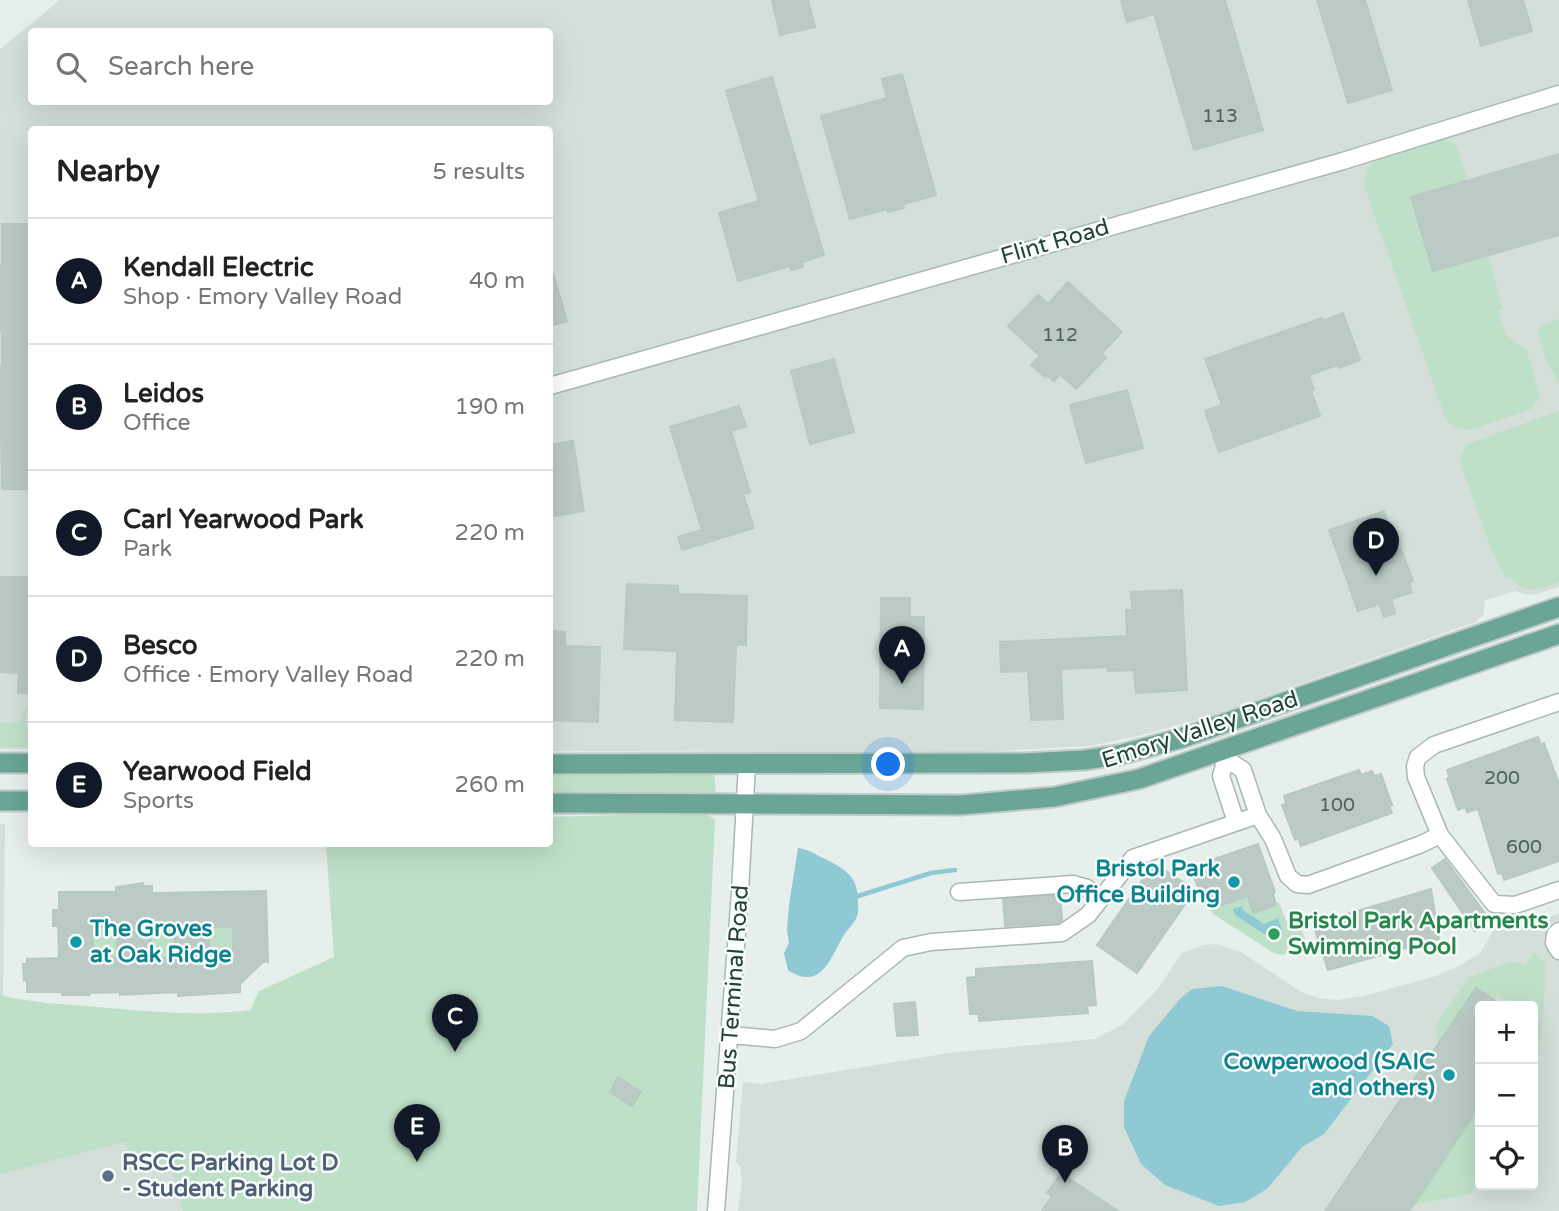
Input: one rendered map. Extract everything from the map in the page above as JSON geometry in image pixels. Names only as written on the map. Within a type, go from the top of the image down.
[{"type":"main road","name":"Emory Valley Road","points":[[553,764],[977,765],[1084,760],[1119,755],[1193,735],[1559,607]]},
{"type":"main road","name":"Emory Valley Road","points":[[553,803],[961,805],[1011,802],[1066,794],[1139,779],[1559,634]]},
{"type":"main road","points":[[0,762],[28,763]]},
{"type":"main road","points":[[0,801],[28,801]]},
{"type":"street","name":"Flint Road","points":[[553,385],[1343,161],[1559,94]]},
{"type":"street","points":[[1559,702],[1434,745],[1418,757],[1415,766],[1416,777],[1440,835],[1494,904],[1515,905],[1559,890]]},
{"type":"street","points":[[1236,822],[1221,776],[1226,759],[1243,770],[1258,815],[1273,839],[1287,876],[1302,886],[1419,845],[1440,835]]},
{"type":"street","name":"Bus Terminal Road","points":[[716,1211],[731,1035],[747,764]]},
{"type":"street","points":[[731,1035],[775,1039],[801,1031],[903,948],[931,942],[1062,933],[1088,915],[1133,858],[1258,815]]},
{"type":"street","points":[[959,892],[1073,884],[1087,888],[1101,899]]},
{"type":"street","points":[[1559,932],[1553,943],[1559,951]]},
{"type":"shaded area","points":[[60,0],[1559,0],[1559,587],[1527,595],[1516,591],[1485,600],[1483,615],[1475,622],[1201,719],[1089,746],[964,753],[553,751],[553,126],[28,126],[28,749],[0,749],[0,49]]},
{"type":"shaded area","points":[[0,824],[5,824],[3,996],[0,995]]},
{"type":"shaded area","points":[[1559,913],[1559,1211],[738,1211],[742,1180],[740,1166],[736,1162],[743,1082],[761,1084],[949,1053],[1095,1039],[1122,1025],[1156,991],[1182,953],[1203,945],[1216,944],[1241,952],[1301,992],[1318,998],[1337,1000],[1364,996],[1436,976],[1461,965],[1481,952],[1495,927],[1519,927],[1536,921],[1539,928],[1548,918]]},
{"type":"shaded area","points":[[142,1029],[194,1211],[0,1211],[0,1146]]},
{"type":"green space","points":[[1445,138],[1456,145],[1468,181],[1411,198],[1433,271],[1488,255],[1503,309],[1498,311],[1506,335],[1527,351],[1539,393],[1539,399],[1531,409],[1466,430],[1454,427],[1446,420],[1364,185],[1367,169],[1375,159]]},
{"type":"green space","points":[[1559,319],[1559,383],[1546,360],[1538,332],[1543,325]]},
{"type":"green space","points":[[1559,411],[1559,582],[1539,589],[1527,589],[1510,577],[1506,579],[1492,552],[1462,468],[1460,455],[1466,446],[1473,442]]},
{"type":"green space","points":[[23,710],[27,710],[25,717],[28,747],[0,747],[0,723],[21,723]]},
{"type":"green space","points":[[553,774],[714,775],[716,790],[713,793],[553,792]]},
{"type":"green space","points":[[695,813],[710,816],[715,820],[697,1211],[183,1211],[171,1163],[160,1164],[147,1152],[130,1154],[125,1142],[0,1174],[0,995],[48,1003],[154,1012],[212,1013],[250,1010],[259,991],[334,957],[326,847],[553,847],[553,817]]},
{"type":"green space","name":"Bristol Park Apartments Swimming Pool","points":[[1248,896],[1254,913],[1279,902],[1286,921],[1297,917],[1308,947],[1282,955],[1274,953],[1213,914],[1210,909]]},
{"type":"green space","points":[[93,927],[117,927],[117,958],[93,958]]},
{"type":"green space","points":[[151,927],[175,927],[174,958],[151,958]]},
{"type":"green space","points":[[209,927],[233,927],[233,959],[209,959]]},
{"type":"green space","points":[[1535,953],[1545,963],[1544,1005],[1538,1048],[1538,1001],[1508,1001],[1498,994],[1494,1000],[1476,988],[1438,1044],[1435,1026],[1469,977],[1513,961],[1525,965]]},
{"type":"green space","points":[[1475,1113],[1475,1188],[1470,1194],[1415,1203]]},
{"type":"water","points":[[798,848],[814,853],[848,873],[855,884],[858,900],[856,919],[828,964],[816,975],[808,977],[788,970],[784,953],[789,943],[789,905]]},
{"type":"water","points":[[1242,906],[1243,910],[1264,924],[1278,918],[1283,933],[1281,937],[1272,939],[1235,915],[1233,909]]},
{"type":"water","points":[[1222,986],[1297,1011],[1372,1016],[1389,1026],[1393,1044],[1324,1134],[1302,1147],[1267,1189],[1245,1202],[1219,1206],[1165,1185],[1141,1164],[1124,1127],[1124,1101],[1149,1036],[1179,1000],[1192,989]]},
{"type":"building","points":[[772,0],[808,0],[815,27],[780,35]]},
{"type":"building","points":[[1121,0],[1225,0],[1263,130],[1194,150],[1154,14],[1127,22]]},
{"type":"building","points":[[1317,0],[1365,0],[1392,90],[1348,103]]},
{"type":"building","points":[[1468,0],[1523,0],[1532,31],[1481,46]]},
{"type":"building","points":[[902,74],[936,195],[903,204],[904,208],[888,212],[887,209],[850,219],[821,116],[887,98],[882,79]]},
{"type":"building","points":[[772,77],[824,255],[802,262],[803,267],[791,270],[790,266],[738,281],[719,213],[759,201],[726,91]]},
{"type":"building","points":[[1559,154],[1559,235],[1433,271],[1411,197]]},
{"type":"building","points":[[2,224],[28,224],[28,489],[2,489]]},
{"type":"building","points":[[553,273],[567,321],[553,325]]},
{"type":"building","points":[[1068,282],[1122,332],[1102,353],[1106,358],[1076,389],[1060,374],[1054,381],[1031,365],[1040,356],[1008,326],[1038,295],[1048,304]]},
{"type":"building","points":[[1343,313],[1360,360],[1309,375],[1314,390],[1311,391],[1320,416],[1219,452],[1205,411],[1222,405],[1205,359]]},
{"type":"building","points":[[834,359],[854,432],[810,444],[791,371]]},
{"type":"building","points":[[1127,390],[1143,448],[1086,463],[1070,405]]},
{"type":"building","points":[[739,406],[746,426],[731,431],[750,492],[743,494],[754,528],[682,550],[678,537],[702,530],[670,427]]},
{"type":"building","points":[[573,441],[584,511],[553,516],[553,444]]},
{"type":"building","points":[[1384,511],[1413,581],[1409,583],[1412,592],[1391,599],[1395,613],[1384,617],[1379,604],[1358,611],[1329,530]]},
{"type":"building","points":[[0,577],[28,577],[28,693],[18,693],[19,673],[0,672]]},
{"type":"building","points":[[627,584],[678,586],[678,594],[747,596],[746,645],[736,645],[733,722],[675,720],[677,651],[624,649]]},
{"type":"building","points":[[1182,590],[1187,690],[1136,693],[1134,670],[1108,671],[1107,667],[1061,669],[1063,719],[1031,720],[1028,671],[1001,672],[1000,642],[1127,636],[1126,610],[1132,610],[1131,592]]},
{"type":"building","points":[[881,598],[910,598],[910,617],[924,617],[923,709],[880,708]]},
{"type":"building","points":[[553,631],[565,632],[565,646],[600,647],[598,722],[553,720]]},
{"type":"building","points":[[1538,737],[1541,745],[1544,743],[1559,784],[1559,861],[1504,880],[1502,873],[1498,874],[1478,809],[1467,812],[1465,807],[1458,810],[1447,779],[1450,778],[1447,770]]},
{"type":"building","points":[[1359,770],[1361,775],[1372,771],[1374,776],[1381,774],[1392,805],[1389,806],[1392,813],[1301,846],[1298,838],[1295,840],[1282,805],[1286,804],[1284,796]]},
{"type":"building","name":"Bristol Park Office Building","points":[[1258,844],[1275,892],[1276,905],[1253,913],[1248,896],[1210,909],[1207,899],[1203,901],[1192,871],[1201,868],[1200,864]]},
{"type":"building","points":[[1445,859],[1490,920],[1475,931],[1432,868]]},
{"type":"building","points":[[1154,863],[1195,890],[1137,973],[1097,945]]},
{"type":"building","name":"The Groves at Oak Ridge","points":[[143,883],[142,886],[152,886],[152,893],[266,891],[268,962],[263,962],[240,984],[240,992],[178,996],[178,992],[62,995],[62,992],[27,992],[23,964],[27,964],[27,959],[59,958],[58,926],[53,926],[53,910],[59,910],[59,892],[116,892],[116,887]],"holes":[[[93,927],[117,927],[117,958],[93,958]],[[151,927],[175,927],[174,958],[151,958]],[[209,927],[233,927],[233,959],[209,959]]]},
{"type":"building","points":[[1431,889],[1439,939],[1328,970],[1313,924]]},
{"type":"building","points":[[1060,895],[1062,920],[1058,923],[1005,926],[1003,899]]},
{"type":"building","points":[[1092,961],[1096,1005],[1087,1006],[1088,1013],[979,1021],[979,1014],[970,1014],[967,978],[976,977],[976,969]]},
{"type":"building","name":"Cowperwood (SAIC and others)","points":[[1476,988],[1496,1001],[1475,1001],[1475,1113],[1409,1211],[1325,1211]]},
{"type":"building","points":[[915,1002],[918,1035],[897,1036],[894,1004]]},
{"type":"building","points":[[618,1077],[641,1092],[632,1106],[610,1092]]},
{"type":"building","points":[[1061,1173],[1118,1211],[1042,1211],[1052,1196],[1047,1193]]},
{"type":"waterway","points":[[858,896],[931,873],[955,870]]},
{"type":"place","name":"Besco","points":[[1376,576]]},
{"type":"place","name":"Kendall Electric","points":[[902,684]]},
{"type":"place","name":"Bristol Park Office Building","points":[[1234,882]]},
{"type":"place","name":"Bristol Park Apartments Swimming Pool","points":[[1274,934]]},
{"type":"place","name":"The Groves at Oak Ridge","points":[[76,942]]},
{"type":"place","name":"Carl Yearwood Park","points":[[455,1052]]},
{"type":"place","name":"Cowperwood (SAIC and others)","points":[[1449,1075]]},
{"type":"place","name":"Yearwood Field","points":[[417,1162]]},
{"type":"place","name":"RSCC Parking Lot D - Student Parking","points":[[108,1176]]},
{"type":"place","name":"Leidos","points":[[1065,1183]]}]
